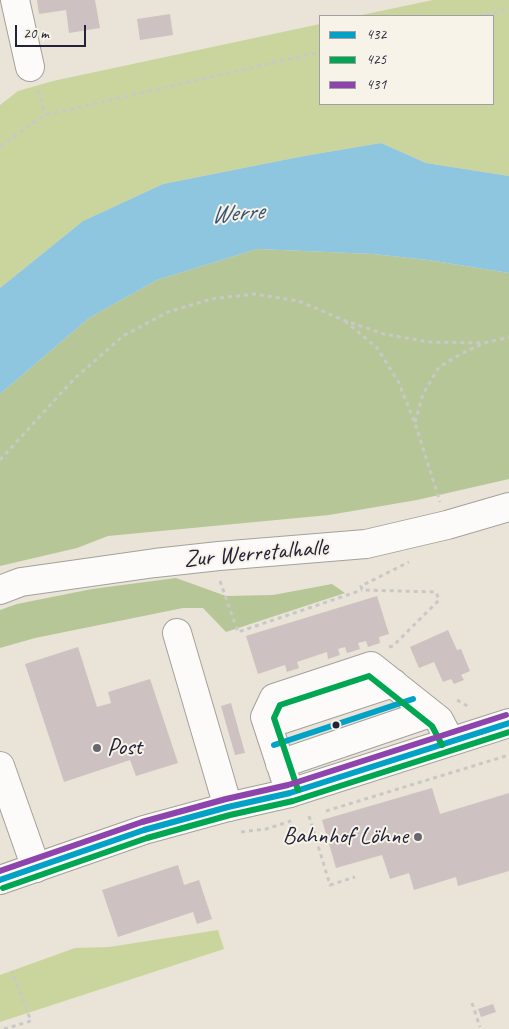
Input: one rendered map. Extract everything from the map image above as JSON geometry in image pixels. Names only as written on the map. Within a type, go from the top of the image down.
[{"type":"street","points":[[15,0],[30,66]]},
{"type":"street","name":"Zur Werretalhalle","points":[[0,590],[21,582],[201,558],[366,544],[447,525],[509,507]]},
{"type":"street","points":[[177,633],[228,807]]},
{"type":"street","points":[[412,698],[439,720],[450,742]]},
{"type":"street","points":[[274,744],[412,698]]},
{"type":"street","points":[[274,744],[412,698]]},
{"type":"street","points":[[0,880],[144,830],[228,807],[290,793],[509,723]]},
{"type":"street","points":[[274,744],[290,793]]},
{"type":"street","points":[[0,766],[36,868]]},
{"type":"path","points":[[482,15],[509,9]]},
{"type":"path","points":[[0,146],[45,115],[319,52]]},
{"type":"path","points":[[0,460],[74,379],[123,336],[168,312],[211,299],[255,294],[299,301],[343,320],[384,334],[429,342],[484,343]]},
{"type":"path","points":[[343,320],[377,348],[398,381],[415,423],[447,525]]},
{"type":"path","points":[[415,423],[423,394],[439,367],[484,343],[509,337]]},
{"type":"path","points":[[362,590],[361,586],[410,561]]},
{"type":"path","points":[[220,579],[238,632],[362,590],[436,592],[439,600],[393,646],[387,648]]},
{"type":"path","points":[[495,759],[509,755]]},
{"type":"path","points":[[309,816],[330,885],[355,877]]},
{"type":"path","points":[[4,1029],[31,1021],[12,971]]},
{"type":"path","points":[[472,1003],[478,1014],[480,1027]]},
{"type":"green space","points":[[433,0],[509,0],[509,176],[426,163],[381,143],[163,184],[83,221],[0,288],[0,105],[18,91],[53,81],[319,24],[319,105],[494,105],[494,15],[362,15]]},
{"type":"green space","points":[[257,249],[373,254],[428,260],[509,273],[509,479],[417,500],[329,515],[108,536],[77,548],[0,566],[0,394],[89,318],[157,280]]},
{"type":"green space","points":[[176,578],[226,596],[273,595],[332,584],[345,593],[226,632],[203,608],[183,608],[35,638],[0,648],[0,610],[17,604],[92,589]]},
{"type":"green space","points":[[218,930],[224,949],[0,1022],[0,975],[75,948],[109,947]]},
{"type":"water","name":"Werre","points":[[381,143],[426,163],[509,176],[509,273],[428,260],[373,254],[257,249],[157,280],[89,318],[0,394],[0,288],[83,221],[163,184]]},
{"type":"building","points":[[37,0],[95,0],[100,28],[69,33],[66,10],[39,14]]},
{"type":"building","points":[[170,14],[173,35],[140,40],[137,19]]},
{"type":"building","points":[[377,596],[389,634],[379,637],[380,643],[368,647],[366,641],[358,643],[360,649],[347,653],[345,647],[338,649],[340,655],[328,659],[327,652],[297,662],[299,668],[287,672],[285,665],[258,674],[246,636]]},
{"type":"building","points":[[448,630],[457,650],[461,649],[470,671],[461,675],[464,680],[454,684],[451,679],[443,682],[434,662],[419,668],[410,647]]},
{"type":"building","points":[[78,647],[97,707],[111,703],[108,692],[150,679],[178,763],[136,776],[130,760],[64,782],[25,664]]},
{"type":"building","points":[[231,703],[245,753],[235,755],[221,706]]},
{"type":"building","name":"Bahnhof Löhne","points":[[432,788],[440,814],[509,793],[509,871],[458,886],[456,877],[414,890],[409,873],[390,879],[382,855],[336,868],[322,820]]},
{"type":"building","points":[[178,865],[184,885],[199,880],[212,919],[197,924],[193,912],[118,937],[102,890]]},
{"type":"building","points":[[493,1004],[496,1012],[481,1017],[478,1009]]},
{"type":"transit line","name":"425","points":[[298,790],[274,718],[280,705],[369,676],[432,726],[442,745]]},
{"type":"transit line","name":"432","points":[[274,745],[413,699]]},
{"type":"transit line","name":"431","points":[[0,871],[142,822],[226,799],[288,785],[506,715]]},
{"type":"transit line","name":"432","points":[[0,880],[144,830],[228,807],[290,793],[509,723]]},
{"type":"transit line","name":"425","points":[[3,888],[147,838],[230,815],[293,801],[509,732]]},
{"type":"place","name":"Post","points":[[97,748]]},
{"type":"place","name":"Bahnhof Löhne","points":[[418,837]]}]
